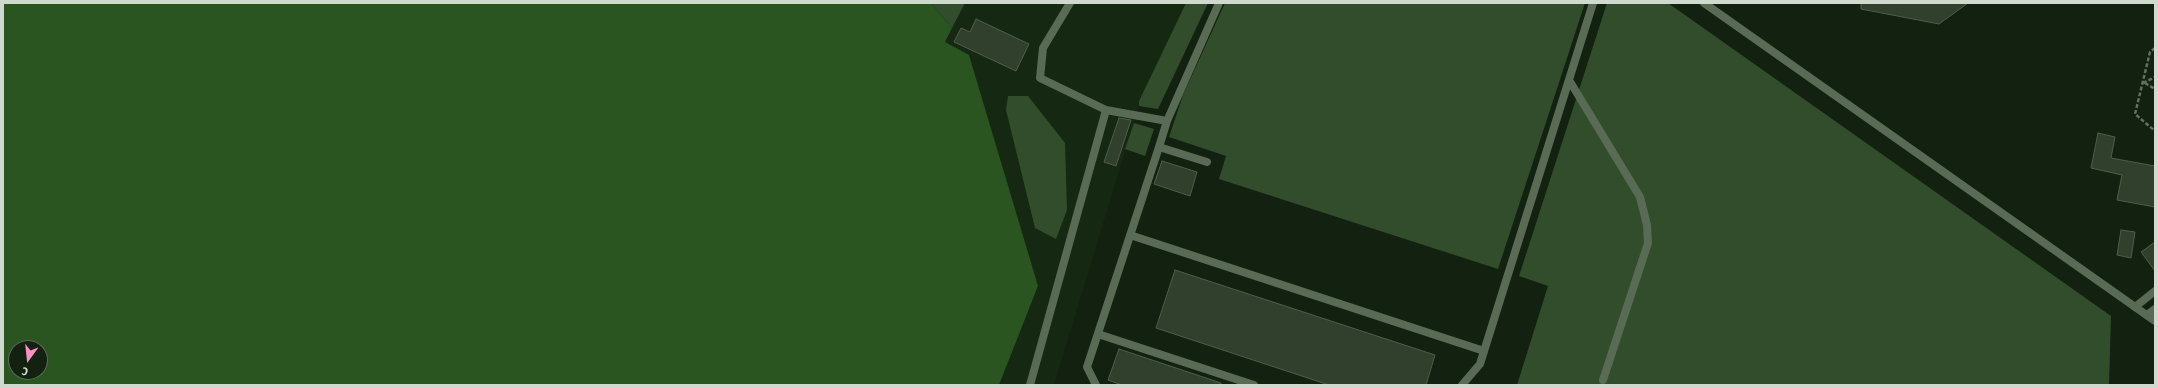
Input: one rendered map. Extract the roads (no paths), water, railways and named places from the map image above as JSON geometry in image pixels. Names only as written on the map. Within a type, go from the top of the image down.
[{"type":"street","points":[[1070,3],[1043,48],[1040,78],[1106,110],[1166,121]]},
{"type":"street","points":[[1096,385],[1087,367],[1159,147],[1166,121],[1219,3]]},
{"type":"street","points":[[1462,385],[1480,364],[1593,3]]},
{"type":"street","points":[[1704,3],[2155,321]]},
{"type":"street","points":[[1569,80],[1640,197],[1647,225],[1648,243],[1603,380]]},
{"type":"street","points":[[1030,385],[1106,110]]},
{"type":"street","points":[[1159,147],[1208,162]]},
{"type":"street","points":[[1130,235],[1484,351]]},
{"type":"street","points":[[2135,307],[2155,291]]},
{"type":"street","points":[[2147,316],[2155,309]]},
{"type":"street","points":[[1098,334],[1254,385]]}]
